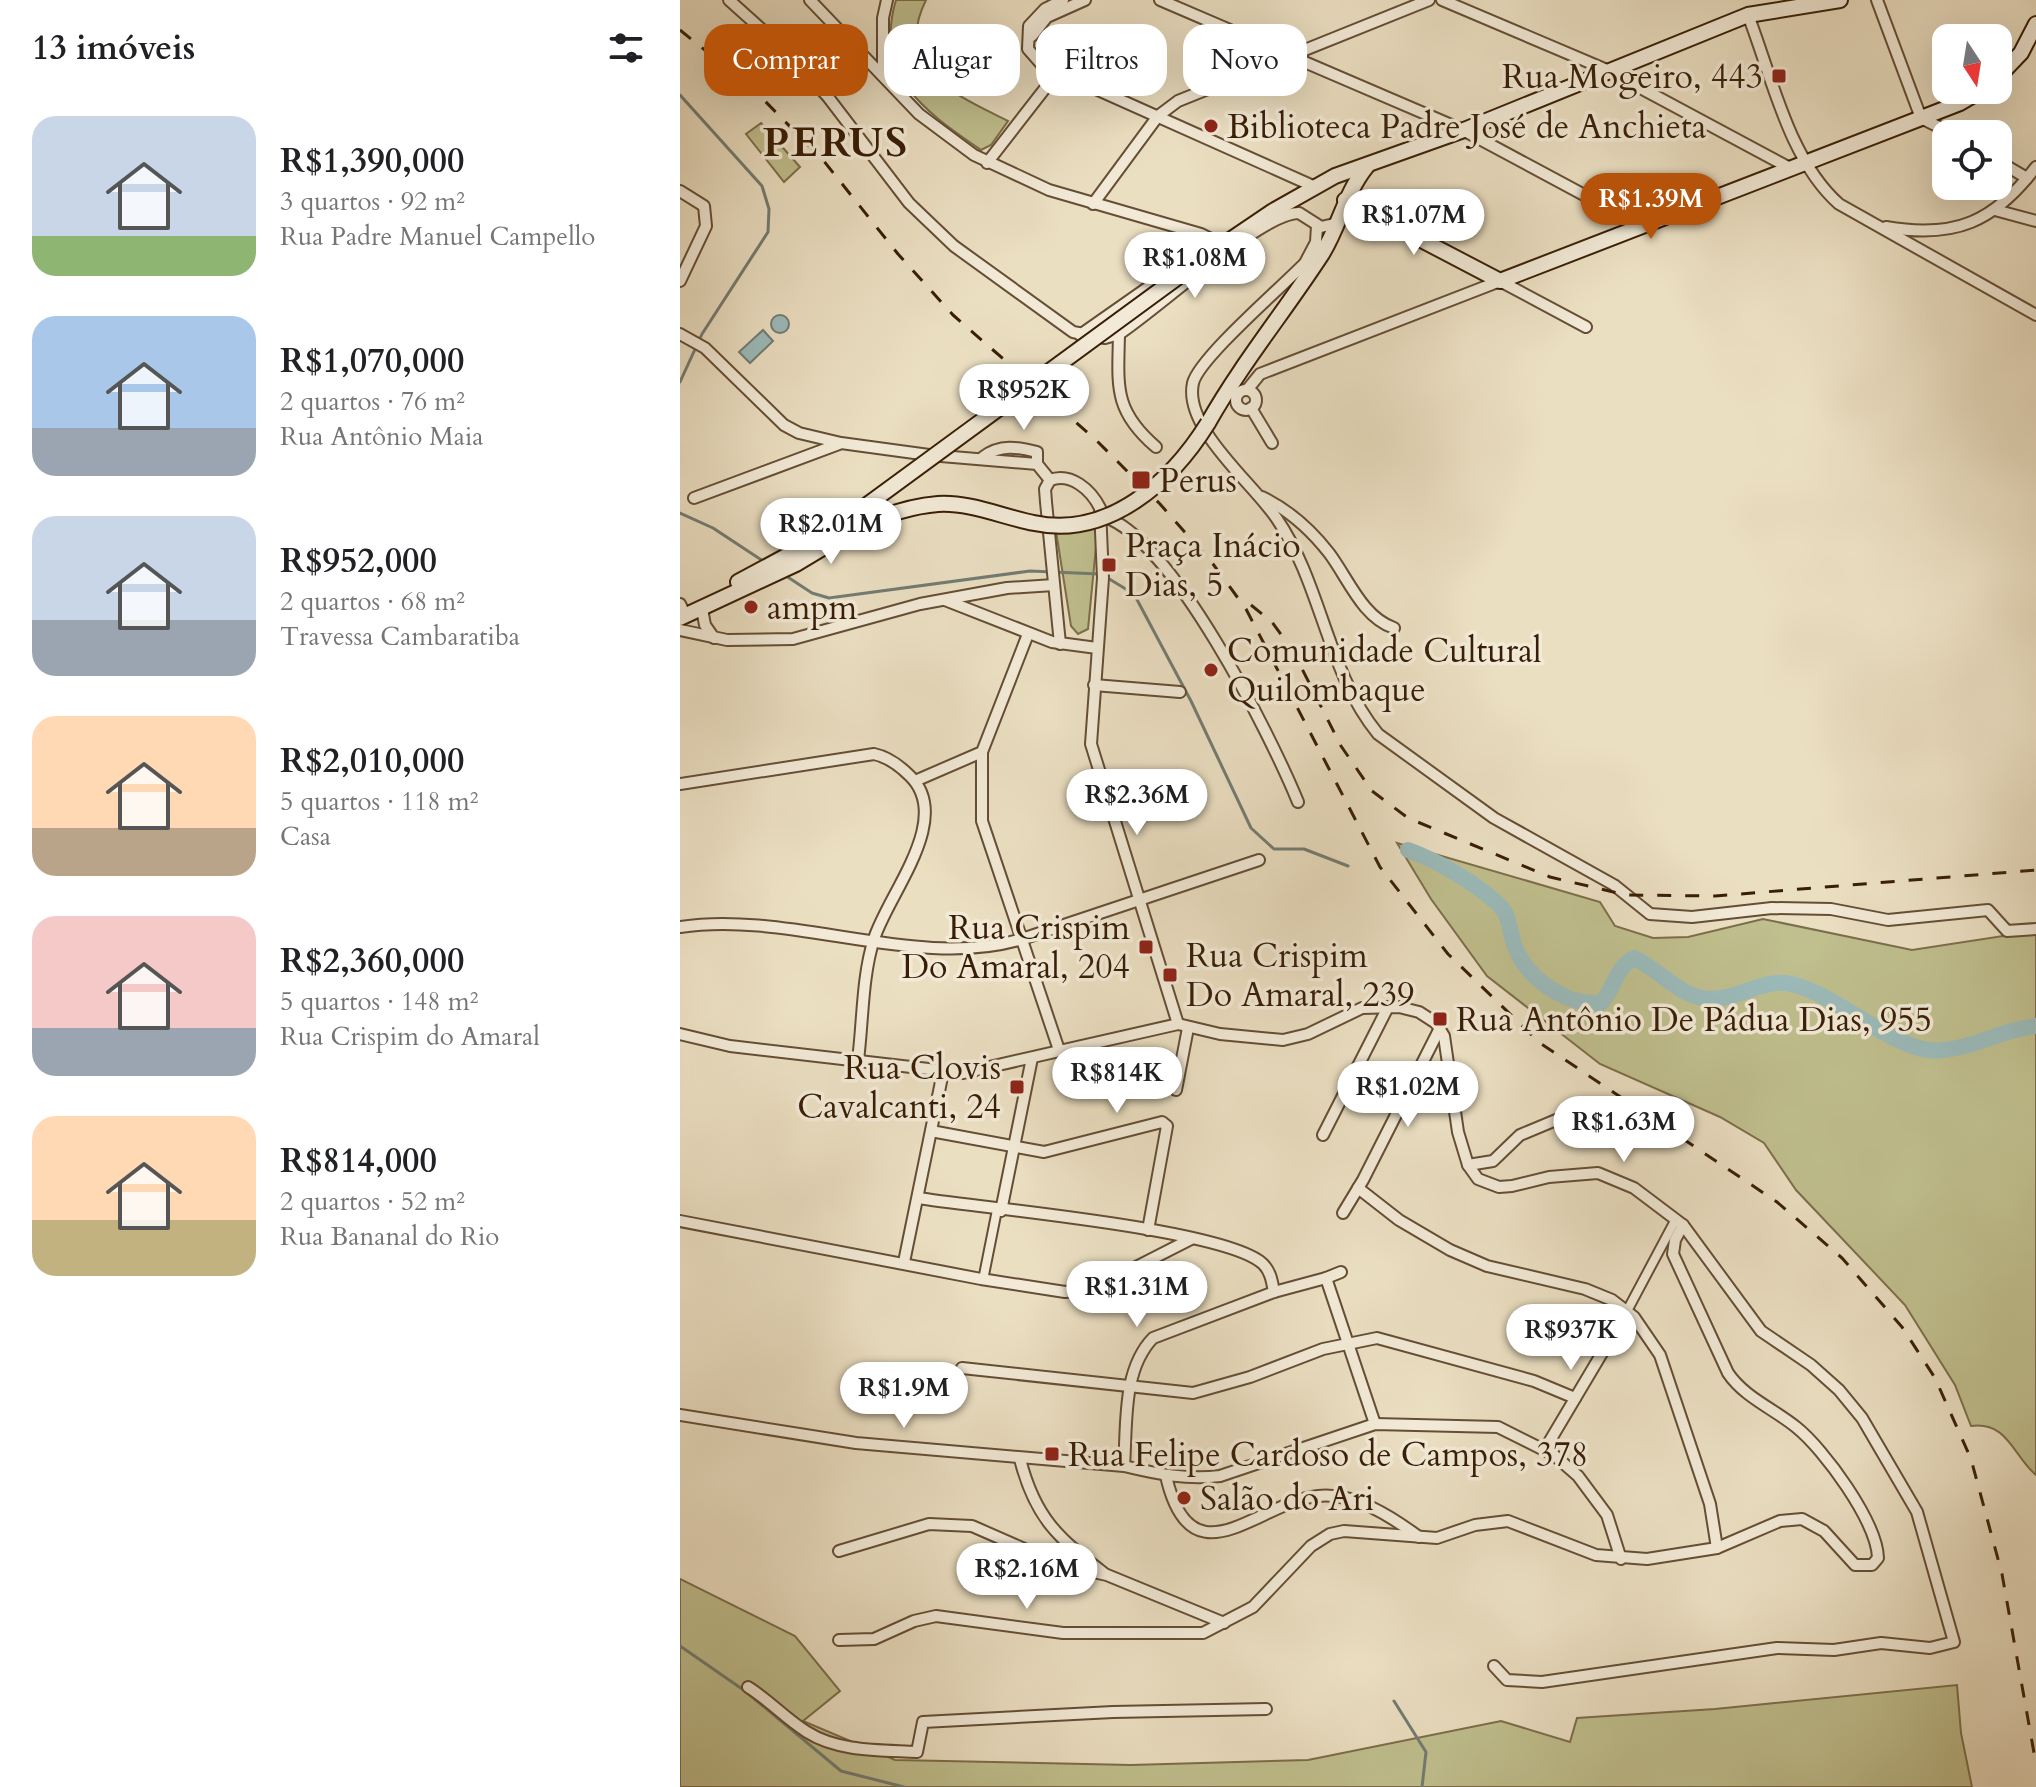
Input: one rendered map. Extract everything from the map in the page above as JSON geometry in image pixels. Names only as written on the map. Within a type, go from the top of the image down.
[{"type":"main road","points":[[1742,0],[1748,15]]},
{"type":"main road","points":[[681,614],[782,565],[854,522],[937,455],[1213,250],[1313,186],[1464,130],[1748,15],[1840,0]]},
{"type":"main road","points":[[2012,62],[2021,53],[2036,24]]},
{"type":"main road","points":[[1345,200],[1500,281],[1952,104]]},
{"type":"main road","points":[[854,522],[937,504],[966,507],[1038,524],[1074,523],[1108,515],[1146,495],[1169,475],[1194,445],[1238,369],[1320,256],[1345,200],[1367,166]]},
{"type":"main road","points":[[681,614],[702,609],[763,574]]},
{"type":"street","points":[[729,0],[788,53],[828,97],[923,219],[993,277],[1080,335],[1105,338],[1119,334],[1238,243],[1281,217],[1299,213],[1317,226],[1334,224]]},
{"type":"street","points":[[810,0],[930,124],[987,163],[1049,190],[1201,234],[1213,250],[1187,260],[1080,335]]},
{"type":"street","points":[[883,74],[883,18],[887,0]]},
{"type":"street","points":[[1039,24],[1066,2],[1082,0]]},
{"type":"street","points":[[1165,0],[1222,24]]},
{"type":"street","points":[[1307,48],[1429,0]]},
{"type":"street","points":[[1442,0],[1607,70],[1788,167]]},
{"type":"street","points":[[1877,0],[1921,118],[1932,124]]},
{"type":"street","points":[[1748,15],[1803,161],[1820,187],[1839,204],[2036,315]]},
{"type":"street","points":[[1036,27],[1028,49],[1036,58]]},
{"type":"street","points":[[1307,60],[1464,130],[1640,225]]},
{"type":"street","points":[[987,163],[1039,96]]},
{"type":"street","points":[[1111,96],[1313,186]]},
{"type":"street","points":[[1093,204],[1158,116],[1187,96]]},
{"type":"street","points":[[1880,226],[1931,234],[1995,210],[2036,167]]},
{"type":"street","points":[[2012,169],[2027,178]]},
{"type":"street","points":[[680,191],[704,206],[707,221],[680,281]]},
{"type":"street","points":[[1995,210],[2036,221]]},
{"type":"street","points":[[1317,226],[1316,242],[1305,263],[1211,357],[1194,379],[1192,400],[1203,430],[1261,496],[1289,538],[1339,666],[1365,718],[1378,734],[1494,818],[1614,885],[1650,914],[1692,917],[1772,908],[1816,909],[1888,920],[1988,910],[2007,931],[2036,929]]},
{"type":"street","points":[[1272,443],[1251,408],[1241,409],[1237,404],[1238,394],[1247,390],[1260,374],[1500,281],[1586,327]]},
{"type":"street","points":[[1119,334],[1118,390],[1126,413],[1156,447]]},
{"type":"street","points":[[683,336],[705,348],[784,425],[811,437],[937,455],[983,457],[995,449],[1014,447],[1037,452],[1037,464],[1050,480]]},
{"type":"street","points":[[694,498],[841,443]]},
{"type":"street","points":[[1060,644],[1045,489],[1050,480],[1062,477],[1073,480],[1098,502],[1102,515],[1102,592],[1094,685],[1093,752],[1183,1026],[1176,1090]]},
{"type":"street","points":[[1261,496],[1300,521],[1329,553],[1369,611],[1394,628]]},
{"type":"street","points":[[1102,515],[1128,527],[1170,575],[1255,709],[1298,802]]},
{"type":"street","points":[[681,614],[714,638],[758,641],[806,637],[891,611],[1007,588],[1054,584]]},
{"type":"street","points":[[945,600],[1028,634],[1060,644],[1097,648]]},
{"type":"street","points":[[702,609],[705,625],[714,638]]},
{"type":"street","points":[[1028,634],[982,752],[982,821],[1059,1050]]},
{"type":"street","points":[[1094,685],[1180,692]]},
{"type":"street","points":[[915,781],[982,752]]},
{"type":"street","points":[[680,784],[874,754],[897,764],[915,781],[925,816],[922,833],[873,940],[858,1060]]},
{"type":"street","points":[[680,927],[730,922],[964,949],[1022,939],[1259,860]]},
{"type":"street","points":[[1323,1135],[1388,1007]]},
{"type":"street","points":[[680,1034],[730,1046],[970,1073],[1059,1050],[1183,1026],[1283,1040],[1308,1034],[1362,1008],[1388,1007],[1419,1012],[1440,1028],[1446,1045],[1458,1132],[1468,1165],[1478,1179],[1499,1187],[1549,1177],[1598,1173],[1634,1188],[1680,1222],[1761,1331],[1820,1372],[1862,1418],[1917,1512],[1954,1642],[1930,1648],[1881,1643],[1834,1650],[1777,1648],[1542,1682],[1507,1680],[1494,1666]]},
{"type":"street","points":[[1343,1213],[1440,1028]]},
{"type":"street","points":[[983,1280],[1032,1058]]},
{"type":"street","points":[[904,1262],[943,1072]]},
{"type":"street","points":[[1468,1165],[1493,1161],[1520,1135],[1568,1115]]},
{"type":"street","points":[[931,1131],[1049,1152],[1162,1122],[1167,1126],[1148,1230]]},
{"type":"street","points":[[1358,1188],[1399,1220],[1450,1250],[1487,1266],[1585,1289],[1627,1311],[1650,1336],[1660,1355],[1710,1504],[1717,1548]]},
{"type":"street","points":[[918,1198],[1148,1230],[1235,1249],[1262,1263],[1272,1278],[1274,1292]]},
{"type":"street","points":[[680,1221],[904,1262],[983,1280],[1057,1291],[1086,1291],[1137,1269],[1191,1239]]},
{"type":"street","points":[[1545,1449],[1680,1222]]},
{"type":"street","points":[[839,1640],[874,1639],[914,1621],[936,1616],[1077,1633],[1199,1633],[1253,1607],[1297,1557],[1330,1534],[1344,1531],[1421,1539],[1437,1538],[1489,1522],[1508,1521],[1596,1555],[1621,1559],[1675,1557],[1717,1548],[1780,1521],[1802,1519],[1824,1531],[1855,1565],[1872,1565],[1878,1558],[1875,1538],[1818,1448],[1789,1422],[1739,1387],[1728,1373],[1673,1254],[1680,1222]]},
{"type":"street","points":[[1124,1466],[1130,1388],[1143,1351],[1158,1334],[1274,1292],[1341,1272]]},
{"type":"street","points":[[1326,1278],[1375,1424]]},
{"type":"street","points":[[962,1368],[1130,1388],[1200,1392],[1349,1342],[1377,1338],[1406,1343],[1534,1381],[1575,1398]]},
{"type":"street","points":[[680,1415],[856,1443],[1124,1466],[1166,1476],[1220,1476],[1375,1424],[1498,1427],[1545,1449],[1578,1476],[1599,1500],[1621,1559]]},
{"type":"street","points":[[1020,1459],[1029,1492],[1046,1524],[1107,1575]]},
{"type":"street","points":[[1166,1476],[1172,1499],[1183,1517],[1195,1528],[1209,1533],[1233,1530],[1305,1498],[1321,1495],[1352,1500],[1382,1513],[1421,1539]]},
{"type":"street","points":[[839,1551],[929,1524],[954,1523],[992,1533],[1061,1565],[1107,1575],[1224,1623]]},
{"type":"street","points":[[748,1687],[772,1702],[808,1733],[836,1744],[917,1752],[923,1722],[1113,1712],[1266,1709]]},
{"type":"shaded area","points":[[896,0],[926,0],[917,24],[892,24]]},
{"type":"shaded area","points":[[915,96],[961,96],[1008,121],[991,145],[981,150],[923,106]]},
{"type":"shaded area","points":[[761,123],[800,167],[784,182],[746,134]]},
{"type":"shaded area","points":[[1098,526],[1088,629],[1078,634],[1071,626],[1056,531]]},
{"type":"shaded area","points":[[1397,843],[1600,902],[1615,926],[1653,938],[1688,937],[1763,919],[1912,950],[2036,931],[2036,1475],[2002,1434],[1983,1426],[1971,1426],[1955,1385],[1905,1305],[1796,1190],[1764,1143],[1720,1117],[1600,1064],[1487,976],[1431,899]]},
{"type":"shaded area","points":[[680,1579],[795,1636],[840,1691],[803,1721],[895,1760],[1131,1765],[1308,1760],[1501,1721],[1570,1742],[1577,1718],[1715,1709],[1957,1685],[1961,1733],[1972,1787],[680,1787]]},
{"type":"water","points":[[780,315],[789,324],[780,333],[771,324]]},
{"type":"water","points":[[763,330],[773,341],[750,363],[739,352]]},
{"type":"waterway","points":[[680,95],[762,186],[769,209],[768,232],[702,334],[680,382]]},
{"type":"waterway","points":[[680,513],[713,528],[763,561]]},
{"type":"waterway","points":[[783,574],[812,593],[829,598],[1030,571],[1099,574]]},
{"type":"waterway","points":[[1106,577],[1134,594],[1191,701],[1251,828],[1274,849],[1304,849],[1348,866]]},
{"type":"waterway","points":[[1408,850],[1455,873],[1498,904],[1505,913],[1514,944],[1527,968],[1548,987],[1574,1000],[1601,1003],[1623,967],[1634,958],[1683,991],[1702,998],[1725,997],[1769,984],[1791,984],[1826,998],[1896,1039],[1929,1050],[1956,1048],[2036,1026]]},
{"type":"waterway","points":[[680,1646],[745,1691],[841,1771],[904,1787]]},
{"type":"waterway","points":[[1394,1701],[1426,1752],[1422,1787]]},
{"type":"railway","points":[[680,30],[753,89],[823,160],[898,254],[953,315],[1096,440],[1160,504],[1213,564],[1246,609],[1380,867],[1448,954],[1540,1043],[1777,1202],[1842,1258],[1902,1327],[1935,1378],[1971,1459],[2002,1574],[2036,1764]]},
{"type":"railway","points":[[1251,605],[1272,622],[1293,651],[1341,746],[1372,791],[1408,818],[1550,877],[1626,895],[1715,896],[2036,870]]},
{"type":"place","name":"Rua Mogeiro, 443","points":[[1779,76]]},
{"type":"place","name":"Biblioteca Padre José de Anchieta","points":[[1211,126]]},
{"type":"place","name":"Perus","points":[[1141,480]]},
{"type":"place","name":"Praça Inácio Dias, 5","points":[[1109,565]]},
{"type":"place","name":"ampm","points":[[751,607]]},
{"type":"place","name":"Comunidade Cultural Quilombaque","points":[[1211,670]]},
{"type":"place","name":"Rua Crispim Do Amaral, 204","points":[[1146,947]]},
{"type":"place","name":"Rua Crispim Do Amaral, 239","points":[[1170,975]]},
{"type":"place","name":"Rua Antônio De Pádua Dias, 955","points":[[1440,1019]]},
{"type":"place","name":"Rua Clovis Cavalcanti, 24","points":[[1017,1087]]},
{"type":"place","name":"Rua Felipe Cardoso de Campos, 378","points":[[1052,1454]]},
{"type":"place","name":"Salão do Ari","points":[[1184,1498]]},
{"type":"district","name":"PERUS","points":[[836,141]]}]
